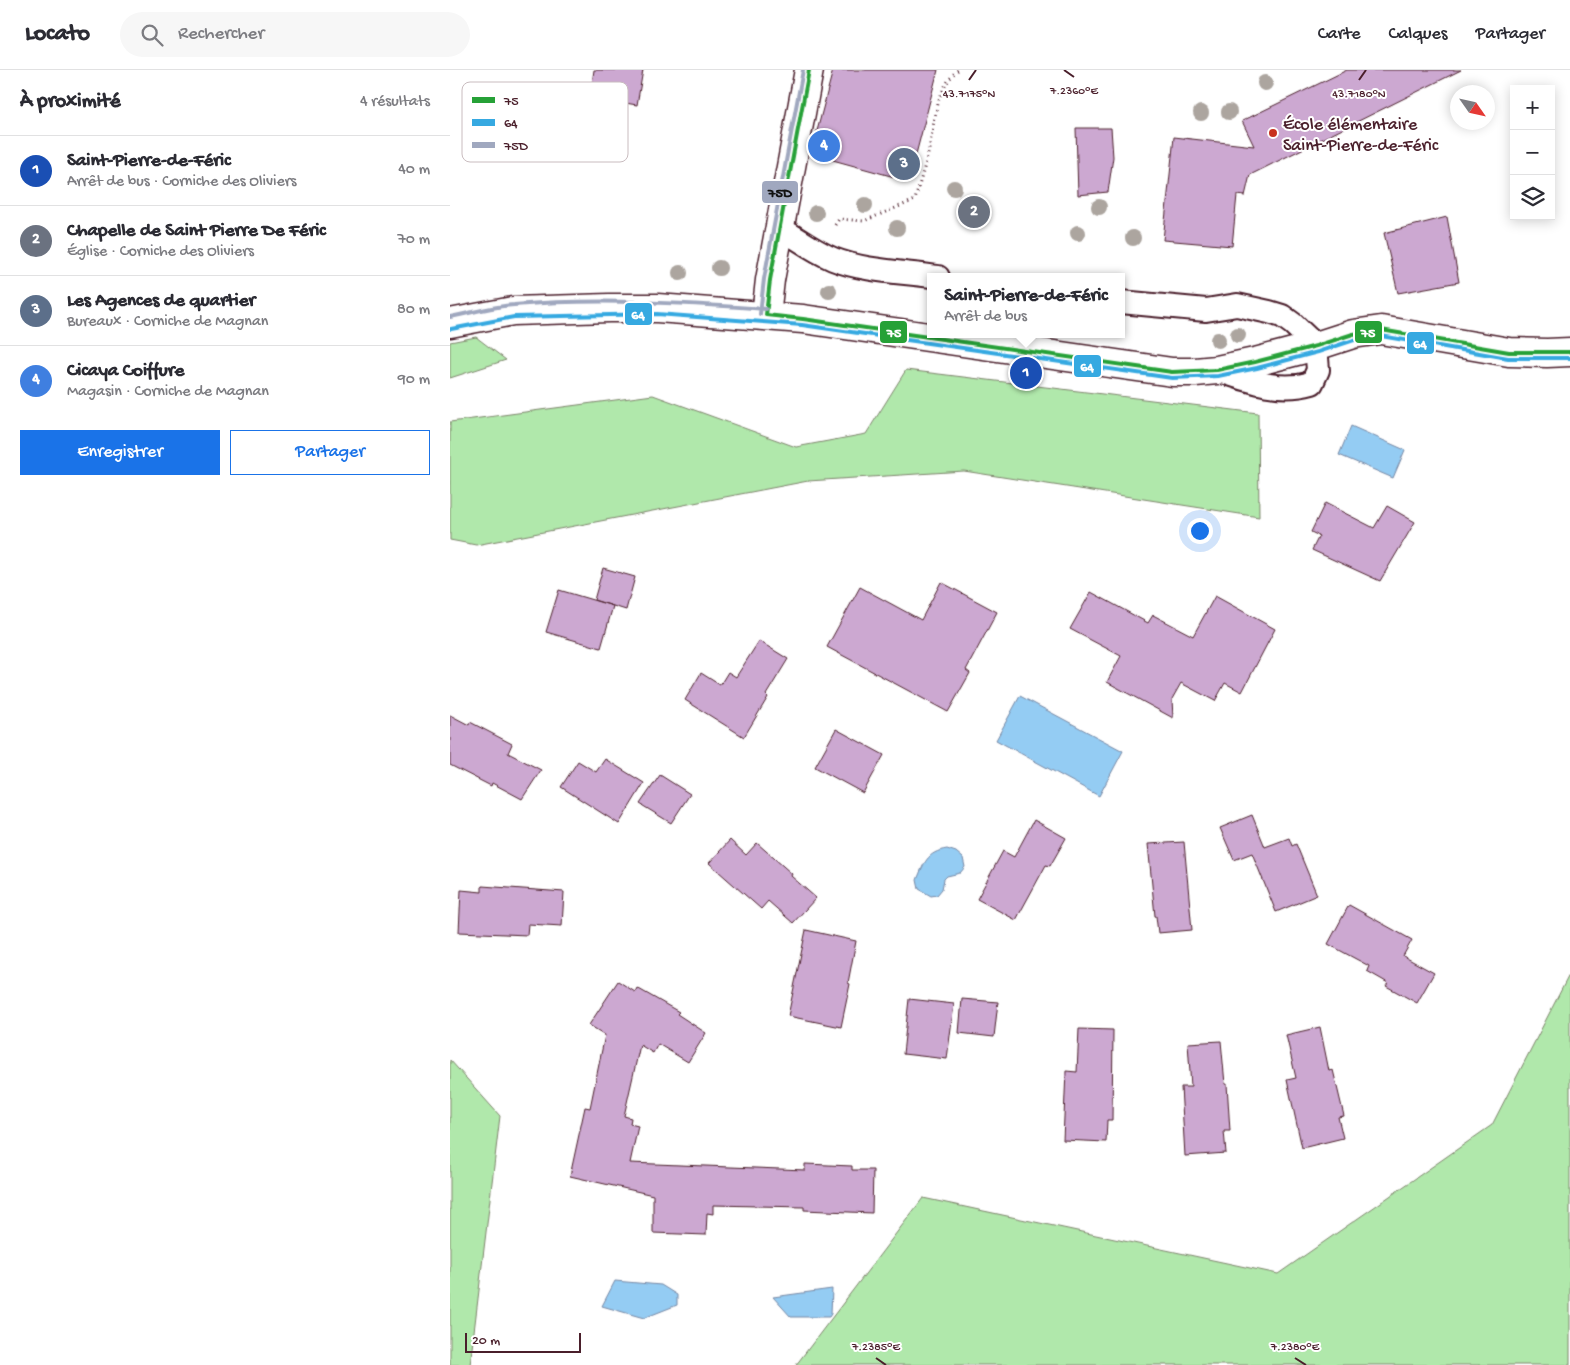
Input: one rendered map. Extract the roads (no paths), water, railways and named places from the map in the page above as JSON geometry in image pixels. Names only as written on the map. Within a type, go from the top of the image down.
[{"type":"street","points":[[766,315],[809,70]]},
{"type":"street","points":[[450,323],[514,311],[657,308],[766,315],[927,337]]},
{"type":"street","points":[[935,338],[1172,372],[1217,370],[1316,346],[1353,334],[1381,330],[1508,352],[1570,352]]},
{"type":"lane","points":[[780,228],[831,258],[850,265],[927,276]]},
{"type":"lane","points":[[1125,302],[1206,310],[1237,305],[1270,312],[1282,316],[1293,324],[1316,346]]},
{"type":"water","points":[[1351,426],[1405,450],[1393,478],[1339,455]]},
{"type":"water","points":[[1020,696],[1123,751],[1099,796],[996,740]]},
{"type":"water","points":[[947,849],[956,852],[963,858],[965,867],[960,873],[947,876],[944,879],[942,889],[937,895],[931,896],[919,889],[917,880],[927,859],[940,850]]},
{"type":"water","points":[[615,1281],[661,1285],[677,1295],[677,1305],[644,1318],[602,1306]]},
{"type":"water","points":[[832,1289],[831,1314],[829,1317],[791,1317],[773,1297]]},
{"type":"place","name":"École élémentaire Saint-Pierre-de-Féric","points":[[1273,133]]},
{"type":"place","name":"Cicaya Coiffure","points":[[824,146]]},
{"type":"place","name":"Les Agences de quartier","points":[[904,164]]},
{"type":"place","name":"Chapelle de Saint Pierre De Féric","points":[[974,212]]},
{"type":"place","name":"Saint-Pierre-de-Féric","points":[[1026,373]]}]
